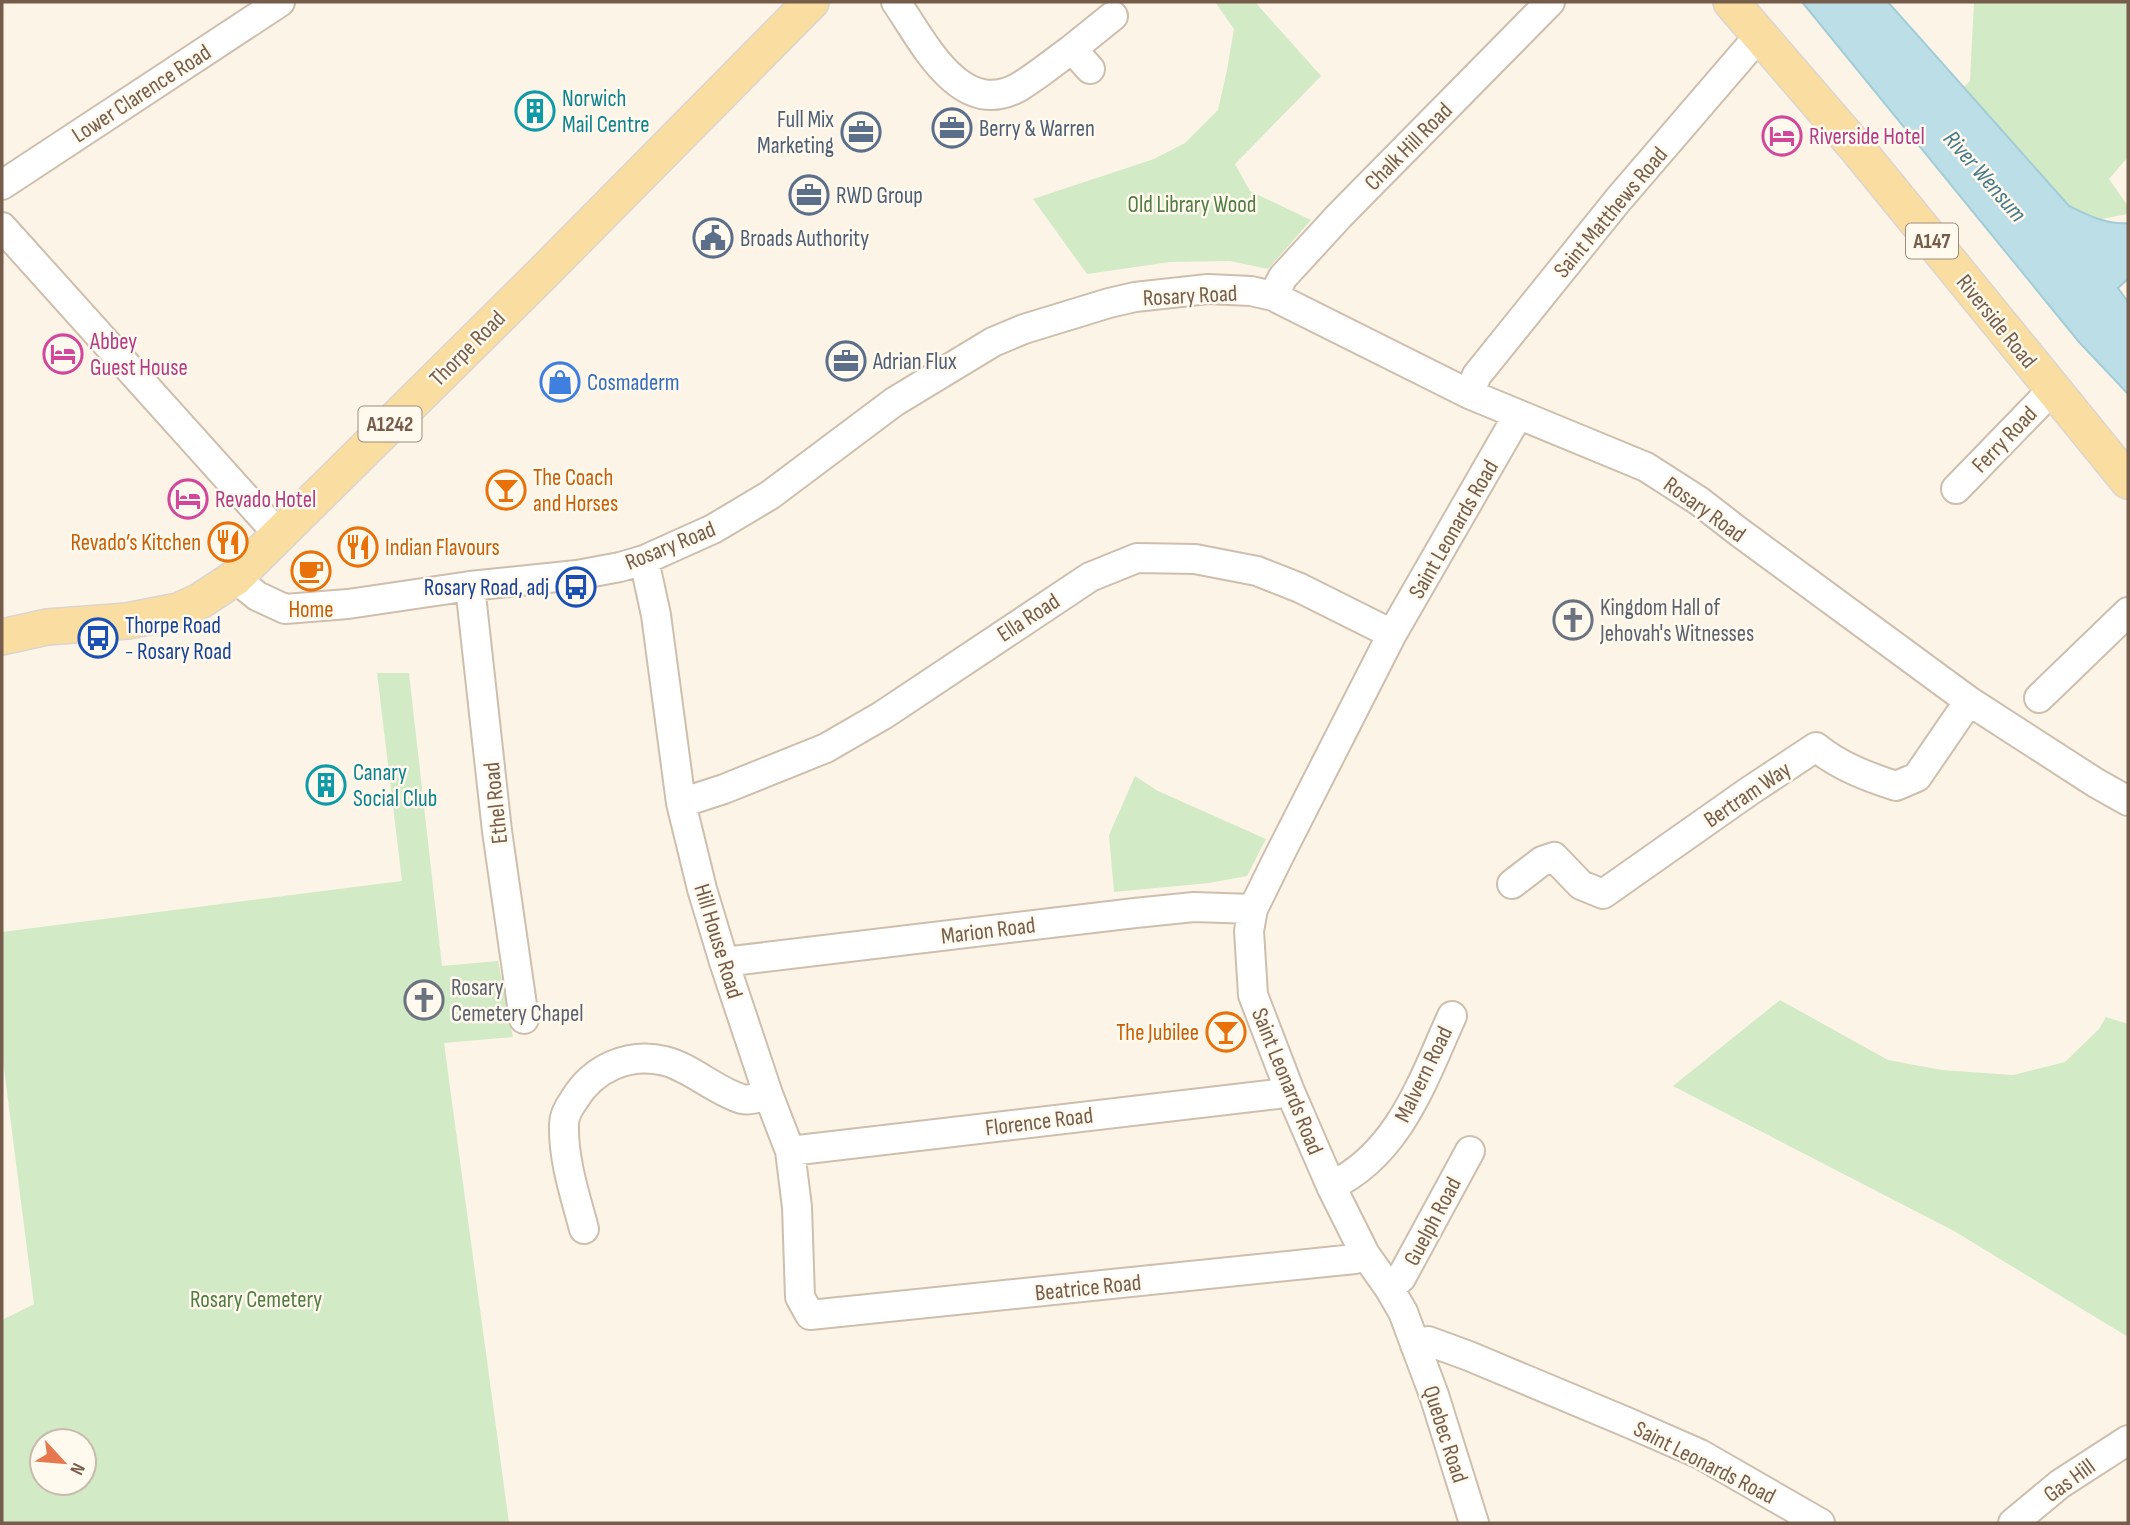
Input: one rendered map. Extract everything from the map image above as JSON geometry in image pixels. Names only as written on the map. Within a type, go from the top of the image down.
[{"type":"main road","name":"Thorpe Road","points":[[2,637],[47,626],[127,621],[178,611],[200,601],[235,578],[496,320],[811,2]]},
{"type":"main road","name":"Riverside Road","points":[[1731,2],[1855,146],[2128,481]]},
{"type":"street","name":"Lower Clarence Road","points":[[2,185],[280,2]]},
{"type":"street","points":[[896,2],[934,57],[957,83],[975,94],[996,96],[1081,59],[1113,16]]},
{"type":"street","name":"Chalk Hill Road","points":[[1273,296],[1283,277],[1332,224],[1550,2]]},
{"type":"street","name":"Saint Matthews Road","points":[[1469,394],[1477,375],[1618,200],[1759,36]]},
{"type":"street","points":[[2,227],[278,534]]},
{"type":"street","name":"Rosary Road","points":[[235,578],[257,596],[285,608],[348,604],[470,586],[577,575],[643,560],[713,529],[770,495],[894,402],[993,342],[1024,329],[1135,297],[1208,289],[1251,292],[1273,296],[1469,394],[1646,467],[1699,501],[1969,701],[2128,801]]},
{"type":"street","name":"Ferry Road","points":[[1956,489],[2053,389]]},
{"type":"street","name":"Saint Leonards Road","points":[[1518,415],[1392,634],[1253,909],[1249,931],[1253,995],[1289,1089],[1331,1186],[1365,1254],[1403,1312],[1415,1345],[1428,1341],[1469,1356],[1700,1454],[1820,1523]]},
{"type":"street","name":"Ella Road","points":[[681,803],[724,789],[826,748],[883,715],[1090,577],[1137,558],[1195,559],[1257,571],[1300,588],[1392,634]]},
{"type":"street","name":"Hill House Road","points":[[643,560],[656,615],[681,803],[702,889],[768,1094],[790,1151],[797,1207],[800,1297],[810,1315]]},
{"type":"street","name":"Ethel Road","points":[[470,586],[497,831],[524,1019]]},
{"type":"street","points":[[2039,698],[2128,612]]},
{"type":"street","name":"Bertram Way","points":[[1512,884],[1542,861],[1554,857],[1581,885],[1603,894],[1816,747],[1829,758],[1896,786],[1916,777],[1969,701]]},
{"type":"street","name":"Marion Road","points":[[724,962],[1159,910],[1195,907],[1253,909]]},
{"type":"street","name":"Malvern Road","points":[[1331,1186],[1346,1179],[1373,1158],[1390,1139],[1407,1114],[1452,1016]]},
{"type":"street","points":[[584,1228],[569,1173],[564,1123],[568,1108],[580,1089],[595,1075],[615,1063],[648,1059],[667,1061],[741,1099],[768,1094]]},
{"type":"street","name":"Florence Road","points":[[790,1151],[1277,1094],[1289,1089]]},
{"type":"street","name":"Guelph Road","points":[[1389,1288],[1402,1278],[1470,1151]]},
{"type":"street","name":"Beatrice Road","points":[[810,1315],[1354,1259],[1365,1254]]},
{"type":"street","name":"Quebec Road","points":[[1415,1345],[1456,1461],[1474,1523]]},
{"type":"street","name":"Gas Hill","points":[[2013,1523],[2060,1484],[2128,1440]]},
{"type":"green space","name":"Old Library Wood","points":[[1215,2],[1255,2],[1321,76],[1235,164],[1250,191],[1311,220],[1268,269],[1230,261],[1170,262],[1087,274],[1033,199],[1154,159],[1185,143],[1218,110],[1234,29]]},
{"type":"green space","points":[[1974,2],[2128,2],[2128,157],[2109,179],[2128,206],[2128,214],[2080,223],[1945,104],[1970,81]]},
{"type":"green space","name":"Rosary Cemetery","points":[[377,673],[409,673],[442,966],[498,961],[513,1037],[444,1043],[509,1523],[2,1523],[2,1320],[34,1304],[2,1053],[2,932],[402,881]]},
{"type":"green space","points":[[1135,776],[1158,791],[1266,839],[1247,876],[1209,883],[1114,892],[1109,835]]},
{"type":"green space","points":[[1780,1000],[1888,1060],[1942,1070],[2013,1075],[2065,1062],[2099,1029],[2106,1017],[2128,1024],[2128,1337],[1954,1231],[1673,1086]]},
{"type":"water","name":"River Wensum","points":[[1802,2],[1888,2],[2069,206],[2105,221],[2128,223],[2128,279],[2118,288],[2128,302],[2128,394],[2079,342]]},
{"type":"place","name":"Norwich Mail Centre","points":[[535,111]]},
{"type":"place","name":"Berry & Warren","points":[[952,128]]},
{"type":"place","name":"Full Mix Marketing","points":[[861,132]]},
{"type":"place","name":"Riverside Hotel","points":[[1782,136]]},
{"type":"place","name":"RWD Group","points":[[809,195]]},
{"type":"place","name":"Broads Authority","points":[[713,238]]},
{"type":"place","name":"Abbey Guest House","points":[[63,354]]},
{"type":"place","name":"Adrian Flux","points":[[846,361]]},
{"type":"place","name":"Cosmaderm","points":[[560,382]]},
{"type":"place","name":"The Coach and Horses","points":[[506,490]]},
{"type":"place","name":"Revado Hotel","points":[[188,499]]},
{"type":"place","name":"Revado’s Kitchen","points":[[228,542]]},
{"type":"place","name":"Indian Flavours","points":[[358,547]]},
{"type":"place","name":"Home","points":[[311,571]]},
{"type":"place","name":"Rosary Road, adj","points":[[576,587]]},
{"type":"place","name":"Kingdom Hall of Jehovah's Witnesses","points":[[1573,620]]},
{"type":"place","name":"Thorpe Road - Rosary Road","points":[[98,638]]},
{"type":"place","name":"Canary Social Club","points":[[326,785]]},
{"type":"place","name":"Rosary Cemetery Chapel","points":[[424,1000]]},
{"type":"place","name":"The Jubilee","points":[[1226,1032]]}]
